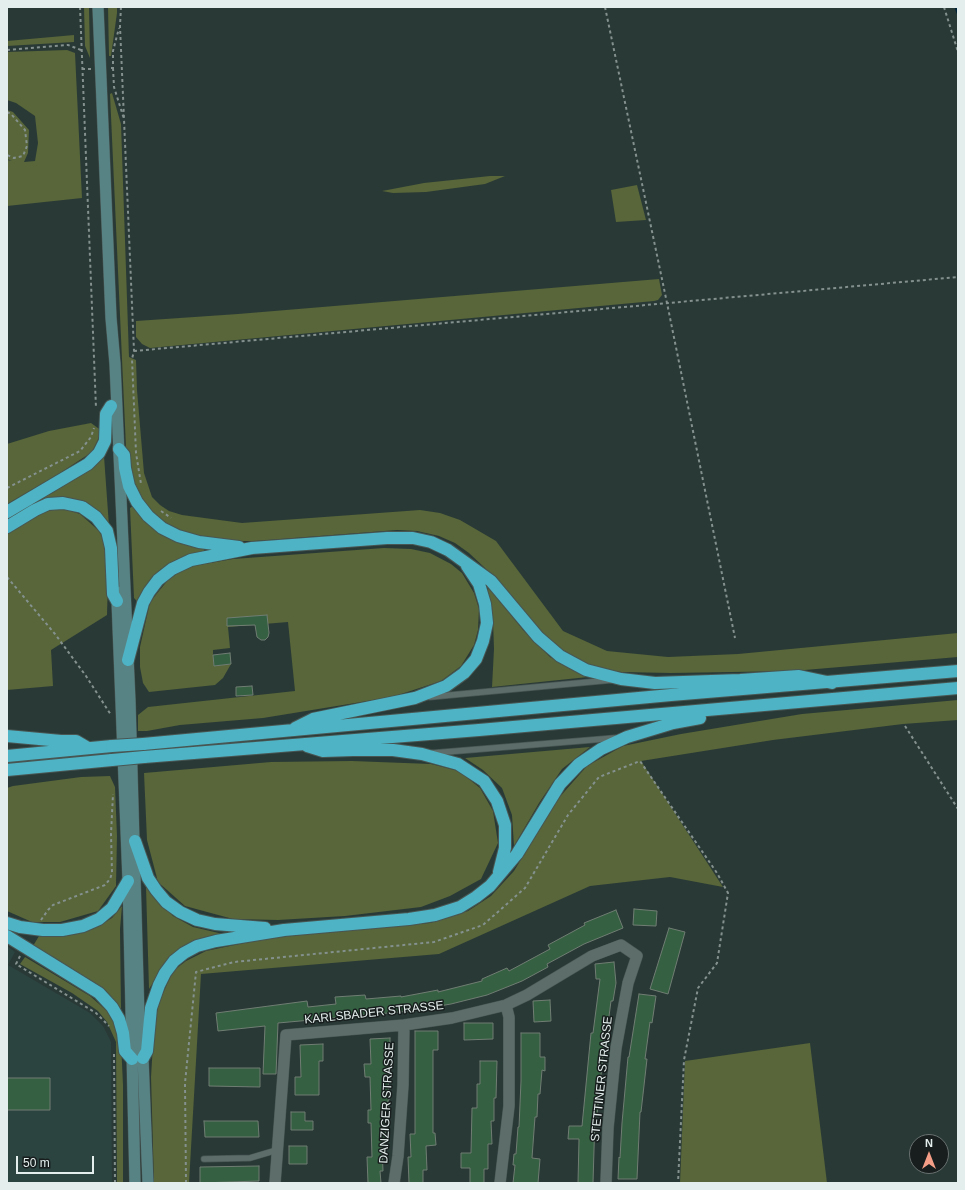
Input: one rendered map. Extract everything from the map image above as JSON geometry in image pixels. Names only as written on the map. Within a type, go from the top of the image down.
[{"type":"highway","points":[[7,512],[88,464],[98,453],[105,441],[106,414],[111,406]]},
{"type":"highway","points":[[119,449],[124,455],[129,486],[137,502],[148,516],[162,528],[178,536],[199,542],[252,548]]},
{"type":"highway","points":[[7,527],[48,504],[63,503],[82,507],[96,517],[106,531],[111,548],[113,594],[117,601]]},
{"type":"highway","points":[[128,660],[143,603],[149,592],[158,580],[172,569],[191,560],[252,548],[387,538],[412,538],[431,542],[462,558],[491,581],[538,637],[560,656],[586,670],[621,680],[655,683],[799,676],[832,683]]},
{"type":"highway","points":[[286,731],[313,719],[416,698],[446,686],[464,673],[476,659],[483,641],[487,623],[485,604],[479,584],[462,558]]},
{"type":"highway","points":[[7,756],[671,695],[832,683],[958,671]]},
{"type":"highway","points":[[7,770],[958,688]]},
{"type":"highway","points":[[7,936],[99,993],[112,1007],[118,1019],[123,1033],[125,1051],[138,1059],[147,1051],[151,1008],[165,973],[174,961],[184,953],[197,946],[216,941],[284,930],[409,919],[435,915],[460,907],[490,886],[517,854],[560,784],[580,764],[601,749],[627,737],[674,723],[742,707]]},
{"type":"highway","points":[[7,736],[76,741],[88,748]]},
{"type":"highway","points":[[304,744],[323,752],[393,750],[422,754],[458,764],[484,781],[497,801],[505,825],[505,848],[499,874]]},
{"type":"highway","points":[[7,776],[24,768]]},
{"type":"highway","points":[[135,841],[148,878],[166,902],[180,912],[197,920],[215,924],[284,930]]},
{"type":"highway","points":[[7,923],[20,927],[42,930],[62,930],[83,926],[98,920],[112,908],[128,880]]},
{"type":"main road","points":[[98,7],[111,318],[119,449],[135,841],[140,1051],[138,1059],[135,1183]]},
{"type":"main road","points":[[111,318],[109,365],[120,594],[117,601],[128,880],[138,1059],[148,1183]]},
{"type":"street","name":"KARLSBADER STRASSE","points":[[277,1150],[286,1035],[404,1025],[452,1018],[506,1005],[527,995],[592,956],[621,945],[637,956]]},
{"type":"street","name":"STETTINER STRASSE","points":[[606,1183],[608,1128],[616,1048],[628,983],[637,956]]},
{"type":"street","points":[[500,1183],[509,1106],[509,1017],[506,1005]]},
{"type":"street","name":"DANZIGER STRASSE","points":[[394,1183],[398,1156],[403,1085],[404,1025]]},
{"type":"street","points":[[275,1183],[277,1150]]},
{"type":"lane","points":[[416,698],[621,680]]},
{"type":"lane","points":[[422,754],[627,737]]},
{"type":"lane","points":[[204,1158],[250,1158],[277,1150]]},
{"type":"path","points":[[80,7],[96,413]]},
{"type":"path","points":[[120,7],[134,350],[132,359],[136,453],[142,488]]},
{"type":"path","points":[[604,7],[668,303],[735,638]]},
{"type":"path","points":[[944,7],[958,52]]},
{"type":"path","points":[[7,50],[68,45],[81,50]]},
{"type":"path","points":[[113,68],[114,87],[125,123]]},
{"type":"path","points":[[7,112],[11,114],[25,130],[27,146],[23,156],[14,158],[7,155]]},
{"type":"path","points":[[134,350],[958,277]]},
{"type":"path","points":[[7,488],[80,451],[91,437],[95,426]]},
{"type":"path","points":[[159,510],[172,518]]},
{"type":"path","points":[[905,726],[958,809]]},
{"type":"path","points":[[186,1183],[185,1083],[196,972],[234,962],[434,942],[483,925],[525,888],[568,815],[599,777],[640,761],[717,873],[728,893],[717,963],[698,988],[684,1060],[678,1183]]},
{"type":"path","points":[[22,954],[16,964],[96,1013],[108,1026],[110,1031]]},
{"type":"path","points":[[114,1050],[116,1183]]},
{"type":"shaded area","points":[[7,946],[15,952],[8,965],[90,1013],[103,1026],[111,1042],[112,1183],[7,1183]]},
{"type":"green space","points":[[84,7],[89,7],[90,58],[85,46]]},
{"type":"green space","points":[[108,7],[117,7],[111,56],[109,56]]},
{"type":"green space","points":[[74,35],[74,42],[7,46],[7,41]]},
{"type":"green space","points":[[67,50],[75,53],[82,198],[7,206],[7,160],[12,161],[7,159],[7,110],[13,112],[29,130],[28,153],[24,162],[35,161],[38,143],[35,116],[16,103],[7,100],[7,52]]},
{"type":"green space","points":[[112,93],[121,124],[129,357],[136,360],[144,473],[152,497],[169,511],[182,515],[242,523],[420,510],[440,513],[460,520],[496,541],[563,631],[607,651],[668,657],[738,654],[958,633],[958,657],[793,671],[671,673],[621,672],[605,670],[591,666],[564,653],[531,622],[486,569],[469,553],[455,543],[439,536],[417,531],[397,530],[255,541],[227,541],[176,532],[152,514],[135,493],[126,448],[110,94]]},
{"type":"green space","points":[[490,176],[505,176],[485,184],[426,192],[393,193],[382,191],[424,183]]},
{"type":"green space","points":[[637,185],[646,220],[616,222],[611,190]]},
{"type":"green space","points":[[659,279],[662,295],[658,300],[654,301],[150,348],[142,344],[136,337],[136,321]]},
{"type":"green space","points":[[91,423],[102,431],[92,452],[57,475],[7,504],[7,444],[49,431]]},
{"type":"green space","points":[[104,456],[109,526],[66,498],[43,498],[91,469]]},
{"type":"green space","points":[[133,506],[204,548],[204,551],[172,562],[159,571],[147,585],[137,601],[134,598],[130,508]]},
{"type":"green space","points":[[55,509],[68,510],[80,514],[98,530],[105,540],[108,579],[107,615],[51,650],[53,686],[7,690],[7,534],[42,513]]},
{"type":"green space","points":[[384,548],[411,549],[430,553],[451,564],[462,573],[474,593],[479,609],[478,630],[474,645],[461,666],[441,681],[392,697],[263,718],[180,725],[147,731],[138,731],[138,715],[148,707],[295,691],[288,622],[228,627],[230,648],[213,650],[213,655],[214,666],[231,664],[223,678],[215,685],[149,692],[143,683],[140,667],[140,647],[150,602],[172,575],[192,566],[233,559]]},
{"type":"green space","points":[[489,588],[523,630],[550,657],[588,677],[492,687],[494,649],[493,621],[487,591]]},
{"type":"green space","points":[[958,700],[958,720],[903,724],[773,740],[641,761],[723,887],[670,877],[590,886],[439,954],[201,974],[189,1183],[154,1183],[151,1077],[154,1027],[159,1002],[173,971],[186,961],[206,951],[282,935],[430,923],[468,911],[491,896],[514,871],[557,800],[587,766],[623,746],[681,734],[802,714]]},
{"type":"green space","points":[[590,747],[562,769],[539,803],[514,846],[512,815],[502,788],[483,770],[465,758]]},
{"type":"green space","points":[[352,761],[431,764],[459,771],[480,788],[493,811],[498,843],[481,879],[450,896],[421,907],[345,916],[278,920],[233,919],[185,906],[158,882],[147,840],[144,773],[271,762]]},
{"type":"green space","points":[[110,776],[115,787],[117,836],[116,886],[98,911],[60,922],[32,922],[7,911],[7,788],[81,777]]},
{"type":"green space","points":[[146,887],[173,916],[193,927],[223,934],[186,947],[171,955],[149,989]]},
{"type":"green space","points":[[122,906],[120,929],[121,1009],[99,988],[33,946],[39,936],[59,937],[77,934],[98,926],[112,918]]},
{"type":"green space","points":[[25,957],[90,996],[107,1011],[118,1028],[121,1042],[123,1085],[123,1183],[117,1183],[116,1042],[107,1022],[98,1011],[72,993],[20,964]]},
{"type":"green space","points":[[810,1043],[827,1183],[680,1183],[685,1061]]},
{"type":"building","points":[[267,615],[269,633],[265,640],[261,640],[257,637],[255,625],[227,626],[227,618]]},
{"type":"building","points":[[230,653],[231,664],[214,666],[213,655]]},
{"type":"building","points":[[252,686],[253,695],[236,696],[236,687]]},
{"type":"building","points":[[634,909],[657,911],[656,926],[633,925]]},
{"type":"building","points":[[616,910],[623,928],[584,944],[547,964],[548,967],[522,981],[487,995],[451,1004],[410,1011],[278,1023],[276,1074],[263,1074],[265,1026],[218,1031],[216,1013],[307,1001],[308,1007],[336,1004],[335,997],[365,995],[366,999],[401,997],[438,990],[438,992],[482,981],[482,979],[507,968],[509,971],[550,949],[548,945],[585,925],[584,923]]},
{"type":"building","points":[[669,928],[685,932],[668,994],[650,989]]},
{"type":"building","points":[[614,962],[616,983],[613,1001],[611,1001],[608,1024],[606,1024],[597,1116],[595,1116],[593,1183],[578,1183],[579,1139],[568,1139],[569,1126],[582,1126],[591,1033],[593,1033],[600,979],[596,979],[595,964]]},
{"type":"building","points":[[639,994],[656,996],[652,1023],[650,1022],[645,1059],[647,1059],[640,1112],[637,1179],[618,1179],[628,1057]]},
{"type":"building","points":[[550,1000],[551,1021],[534,1022],[533,1001]]},
{"type":"building","points":[[464,1023],[493,1023],[493,1039],[464,1040]]},
{"type":"building","points":[[415,1031],[438,1031],[438,1050],[433,1050],[433,1133],[435,1133],[436,1145],[426,1146],[427,1170],[423,1170],[423,1183],[409,1183],[408,1157],[411,1157],[410,1134],[415,1134]]},
{"type":"building","points":[[521,1033],[540,1033],[540,1057],[545,1057],[545,1071],[542,1070],[540,1094],[538,1094],[537,1117],[535,1117],[532,1158],[540,1159],[538,1183],[513,1183],[515,1165],[513,1165],[514,1154],[516,1154],[519,1127]]},
{"type":"building","points":[[390,1038],[390,1076],[388,1076],[389,1123],[385,1123],[386,1147],[382,1147],[383,1171],[380,1171],[381,1183],[368,1183],[367,1157],[372,1157],[371,1123],[368,1123],[368,1110],[371,1110],[370,1077],[365,1077],[364,1064],[371,1064],[370,1039]]},
{"type":"building","points":[[323,1044],[323,1061],[319,1061],[319,1095],[295,1095],[295,1077],[301,1077],[300,1045]]},
{"type":"building","points":[[480,1061],[497,1061],[496,1098],[494,1098],[494,1121],[491,1121],[492,1144],[488,1144],[488,1169],[484,1169],[484,1183],[470,1183],[470,1168],[461,1168],[461,1153],[471,1153],[472,1108],[477,1108],[477,1084],[480,1084]]},
{"type":"building","points":[[209,1068],[260,1068],[260,1087],[209,1086]]},
{"type":"building","points":[[7,1078],[50,1078],[50,1110],[7,1110]]},
{"type":"building","points":[[291,1112],[305,1112],[305,1121],[313,1121],[313,1130],[291,1130]]},
{"type":"building","points":[[204,1121],[258,1121],[259,1137],[205,1137]]},
{"type":"building","points":[[289,1146],[307,1146],[307,1164],[289,1164]]},
{"type":"building","points":[[259,1166],[259,1181],[200,1183],[200,1167]]},
{"type":"waterway","points":[[956,7],[958,13]]}]
